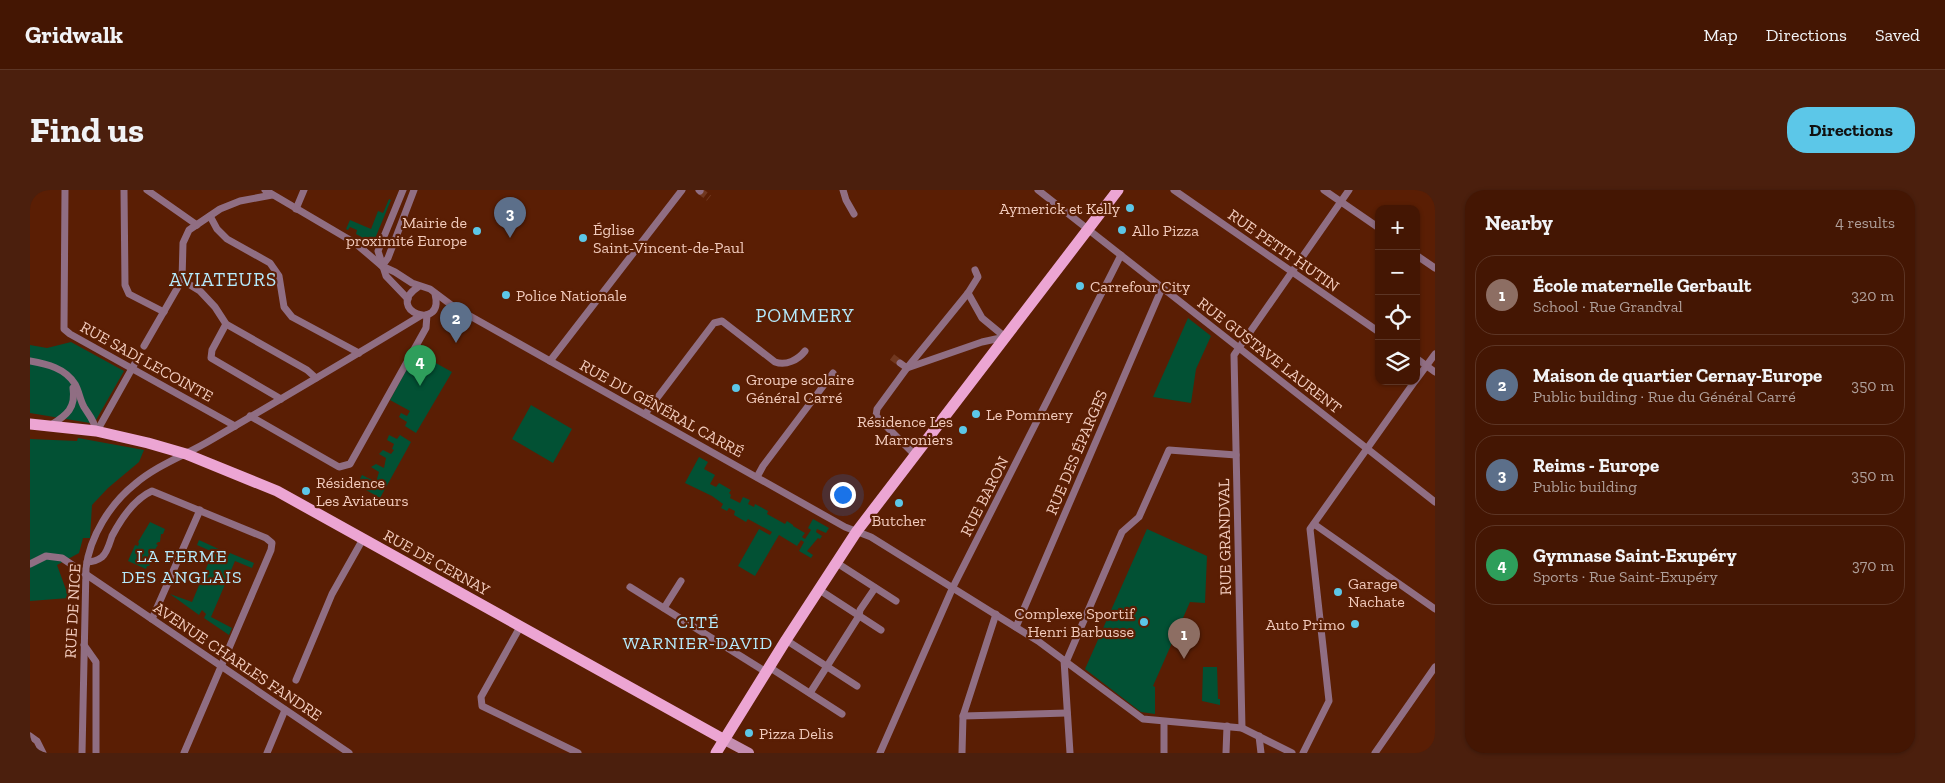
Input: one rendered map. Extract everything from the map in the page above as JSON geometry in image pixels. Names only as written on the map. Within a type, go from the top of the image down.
[{"type":"main road","points":[[716,753],[818,589],[858,531],[1118,190]]},
{"type":"main road","name":"RUE DE CERNAY","points":[[30,424],[51,425],[119,435],[186,454],[277,491],[749,753]]},
{"type":"street","name":"RUE SADI LECOINTE","points":[[65,190],[64,329],[235,426]]},
{"type":"street","points":[[124,190],[125,284],[129,294],[164,312]]},
{"type":"street","points":[[147,190],[197,225]]},
{"type":"street","points":[[264,190],[355,243],[382,266],[418,286],[427,288],[435,294],[435,308]]},
{"type":"street","points":[[296,209],[304,190]]},
{"type":"street","points":[[403,190],[378,251],[386,276],[408,299],[411,310],[406,324]]},
{"type":"street","points":[[382,266],[388,258],[414,190]]},
{"type":"street","points":[[550,361],[682,190]]},
{"type":"street","points":[[844,190],[846,200],[854,214]]},
{"type":"street","name":"RUE GUSTAVE LAURENT","points":[[1038,190],[1435,502]]},
{"type":"street","name":"RUE PETIT HUTIN","points":[[1174,190],[1375,329]]},
{"type":"street","points":[[1324,190],[1375,225]]},
{"type":"street","points":[[1239,348],[1349,190]]},
{"type":"street","points":[[144,346],[182,280],[184,243],[189,230],[220,209],[240,201],[272,195]]},
{"type":"street","points":[[210,216],[217,229],[227,239],[270,263],[280,276],[284,308],[292,316],[359,353]]},
{"type":"street","name":"RUE BARON","points":[[880,753],[953,587],[1121,255]]},
{"type":"street","points":[[1420,257],[1435,268]]},
{"type":"street","points":[[915,455],[876,416],[877,409],[907,368],[968,293],[978,277],[975,270]]},
{"type":"street","points":[[182,280],[200,291],[215,307],[226,324],[307,370],[316,378]]},
{"type":"street","points":[[408,299],[410,293],[418,286]]},
{"type":"street","name":"RUE DES ÉPARGES","points":[[1016,626],[1162,288]]},
{"type":"street","points":[[968,293],[982,318],[1005,338]]},
{"type":"street","name":"RUE DU GÉNÉRAL CARRÉ","points":[[435,294],[454,307],[845,527],[868,535],[1016,626],[1141,718],[1164,722],[1242,728],[1292,753]]},
{"type":"street","points":[[423,315],[435,308],[454,307]]},
{"type":"street","points":[[411,310],[423,315]]},
{"type":"street","points":[[250,416],[338,467],[350,464],[426,328],[423,315]]},
{"type":"street","name":"RUE DE NICE","points":[[82,753],[87,562],[93,542],[102,523],[120,498],[147,475],[235,426],[423,315]]},
{"type":"street","points":[[645,414],[714,323],[722,321],[780,364],[798,359],[805,352]]},
{"type":"street","points":[[226,324],[212,350],[211,358],[281,399]]},
{"type":"street","points":[[907,368],[982,342],[1005,338]]},
{"type":"street","name":"RUE GRANDVAL","points":[[1239,348],[1234,356],[1242,728]]},
{"type":"street","points":[[1420,375],[1435,354]]},
{"type":"street","points":[[96,431],[139,356]]},
{"type":"street","points":[[30,361],[59,368],[75,384],[84,406],[94,422],[96,431]]},
{"type":"street","points":[[1420,361],[1435,372]]},
{"type":"street","points":[[900,363],[907,368]]},
{"type":"street","points":[[757,477],[763,466],[832,373]]},
{"type":"street","points":[[51,425],[72,409],[74,396],[68,377]]},
{"type":"street","points":[[1303,753],[1329,701],[1310,529],[1413,385]]},
{"type":"street","points":[[1070,753],[1065,661],[1122,532],[1139,517],[1170,450],[1236,454]]},
{"type":"street","points":[[87,562],[92,562],[104,555],[124,516],[152,490],[266,538],[272,543],[271,550],[184,753]]},
{"type":"street","points":[[152,619],[200,510]]},
{"type":"street","points":[[1314,524],[1435,609]]},
{"type":"street","points":[[296,680],[332,594],[363,539]]},
{"type":"street","name":"AVENUE CHARLES FANDRE","points":[[30,564],[41,558],[53,556],[62,558],[344,752]]},
{"type":"street","points":[[837,563],[896,601]]},
{"type":"street","points":[[664,608],[681,581]]},
{"type":"street","points":[[630,587],[767,670],[810,693],[842,714]]},
{"type":"street","points":[[810,693],[875,588]]},
{"type":"street","points":[[818,589],[881,630]]},
{"type":"street","points":[[962,753],[963,716],[996,614]]},
{"type":"street","points":[[520,627],[481,697],[482,706],[578,753]]},
{"type":"street","points":[[786,640],[857,686]]},
{"type":"street","points":[[84,644],[96,662],[96,753]]},
{"type":"street","points":[[1375,753],[1435,667]]},
{"type":"street","points":[[267,753],[285,710]]},
{"type":"street","points":[[963,716],[1067,713]]},
{"type":"street","points":[[1164,722],[1164,753]]},
{"type":"street","points":[[1226,753],[1227,726]]},
{"type":"street","points":[[30,736],[37,740],[43,753]]},
{"type":"street","points":[[1259,736],[1261,753]]},
{"type":"green space","points":[[389,199],[391,200],[374,241],[367,240],[356,234],[357,230],[350,227],[348,230],[346,229],[350,220],[371,229],[378,211],[383,213]]},
{"type":"green space","points":[[1188,318],[1211,336],[1196,369],[1191,403],[1153,397]]},
{"type":"green space","points":[[71,342],[124,371],[96,420],[90,423],[30,413],[30,345],[47,348]]},
{"type":"green space","points":[[416,352],[452,372],[416,433],[405,426],[407,422],[399,417],[401,413],[407,416],[410,411],[390,400]]},
{"type":"green space","points":[[531,405],[572,429],[553,463],[512,439]]},
{"type":"green space","points":[[389,435],[397,439],[400,435],[411,442],[380,498],[361,487],[364,482],[360,479],[362,475],[376,482],[379,472],[371,467],[376,464],[384,468],[386,458],[379,454],[383,450],[391,454],[394,450],[392,449],[394,444],[387,440]]},
{"type":"green space","points":[[78,438],[144,450],[139,462],[108,488],[92,505],[90,538],[83,538],[79,553],[57,565],[69,598],[30,601],[30,439],[77,441]]},
{"type":"green space","points":[[699,457],[708,462],[704,469],[715,475],[710,484],[716,487],[719,483],[731,490],[729,493],[731,495],[730,498],[740,503],[743,497],[750,500],[748,504],[754,507],[755,504],[768,511],[767,514],[785,524],[787,521],[805,533],[802,537],[805,539],[811,530],[808,528],[813,519],[829,528],[826,533],[817,529],[816,532],[822,536],[807,551],[813,555],[811,558],[799,551],[804,542],[801,540],[797,546],[779,535],[755,576],[738,566],[759,529],[770,535],[772,532],[748,519],[746,522],[734,515],[735,511],[729,508],[727,511],[721,508],[723,504],[712,496],[685,483]]},
{"type":"green space","points":[[150,522],[165,529],[163,534],[161,534],[160,542],[156,544],[158,545],[153,552],[155,554],[149,560],[151,562],[146,569],[128,561],[135,545],[138,546],[138,542]]},
{"type":"green space","name":"Complexe Sportif Henri Barbusse","points":[[1147,529],[1207,556],[1205,603],[1190,602],[1153,686],[1155,687],[1155,714],[1141,712],[1085,669]]},
{"type":"green space","points":[[199,540],[223,551],[221,556],[227,558],[230,553],[254,563],[252,568],[235,561],[211,617],[232,628],[229,635],[204,618],[206,614],[202,610],[199,615],[170,594],[192,602],[213,552],[197,545]]},
{"type":"green space","points":[[1203,667],[1217,667],[1218,699],[1220,699],[1220,705],[1202,701]]},
{"type":"tunnel","points":[[700,191],[709,198]]},
{"type":"tunnel","points":[[892,357],[900,363]]},
{"type":"place","name":"Aymerick et Kelly","points":[[1130,208]]},
{"type":"place","name":"Allo Pizza","points":[[1122,230]]},
{"type":"place","name":"Mairie de proximité Europe","points":[[477,231]]},
{"type":"place","name":"Reims - Europe","points":[[510,238]]},
{"type":"place","name":"Église Saint-Vincent-de-Paul","points":[[583,238]]},
{"type":"place","name":"Carrefour City","points":[[1080,286]]},
{"type":"place","name":"Police Nationale","points":[[506,295]]},
{"type":"place","name":"Maison de quartier Cernay-Europe","points":[[456,343]]},
{"type":"place","name":"Gymnase Saint-Exupéry","points":[[420,386]]},
{"type":"place","name":"Groupe scolaire Général Carré","points":[[736,388]]},
{"type":"place","name":"Le Pommery","points":[[976,414]]},
{"type":"place","name":"Résidence Les Marroniers","points":[[963,430]]},
{"type":"place","name":"Résidence Les Aviateurs","points":[[306,491]]},
{"type":"place","name":"Butcher","points":[[899,503]]},
{"type":"place","name":"Garage Nachate","points":[[1338,592]]},
{"type":"place","name":"Complexe Sportif Henri Barbusse","points":[[1144,622]]},
{"type":"place","name":"Auto Primo","points":[[1355,624]]},
{"type":"place","name":"École maternelle Gerbault","points":[[1184,659]]},
{"type":"place","name":"Pizza Delis","points":[[749,733]]},
{"type":"district","name":"AVIATEURS","points":[[223,279]]},
{"type":"district","name":"POMMERY","points":[[805,315]]},
{"type":"district","name":"LA FERME DES ANGLAIS","points":[[182,566]]},
{"type":"district","name":"CITÉ WARNIER-DAVID","points":[[698,632]]}]
